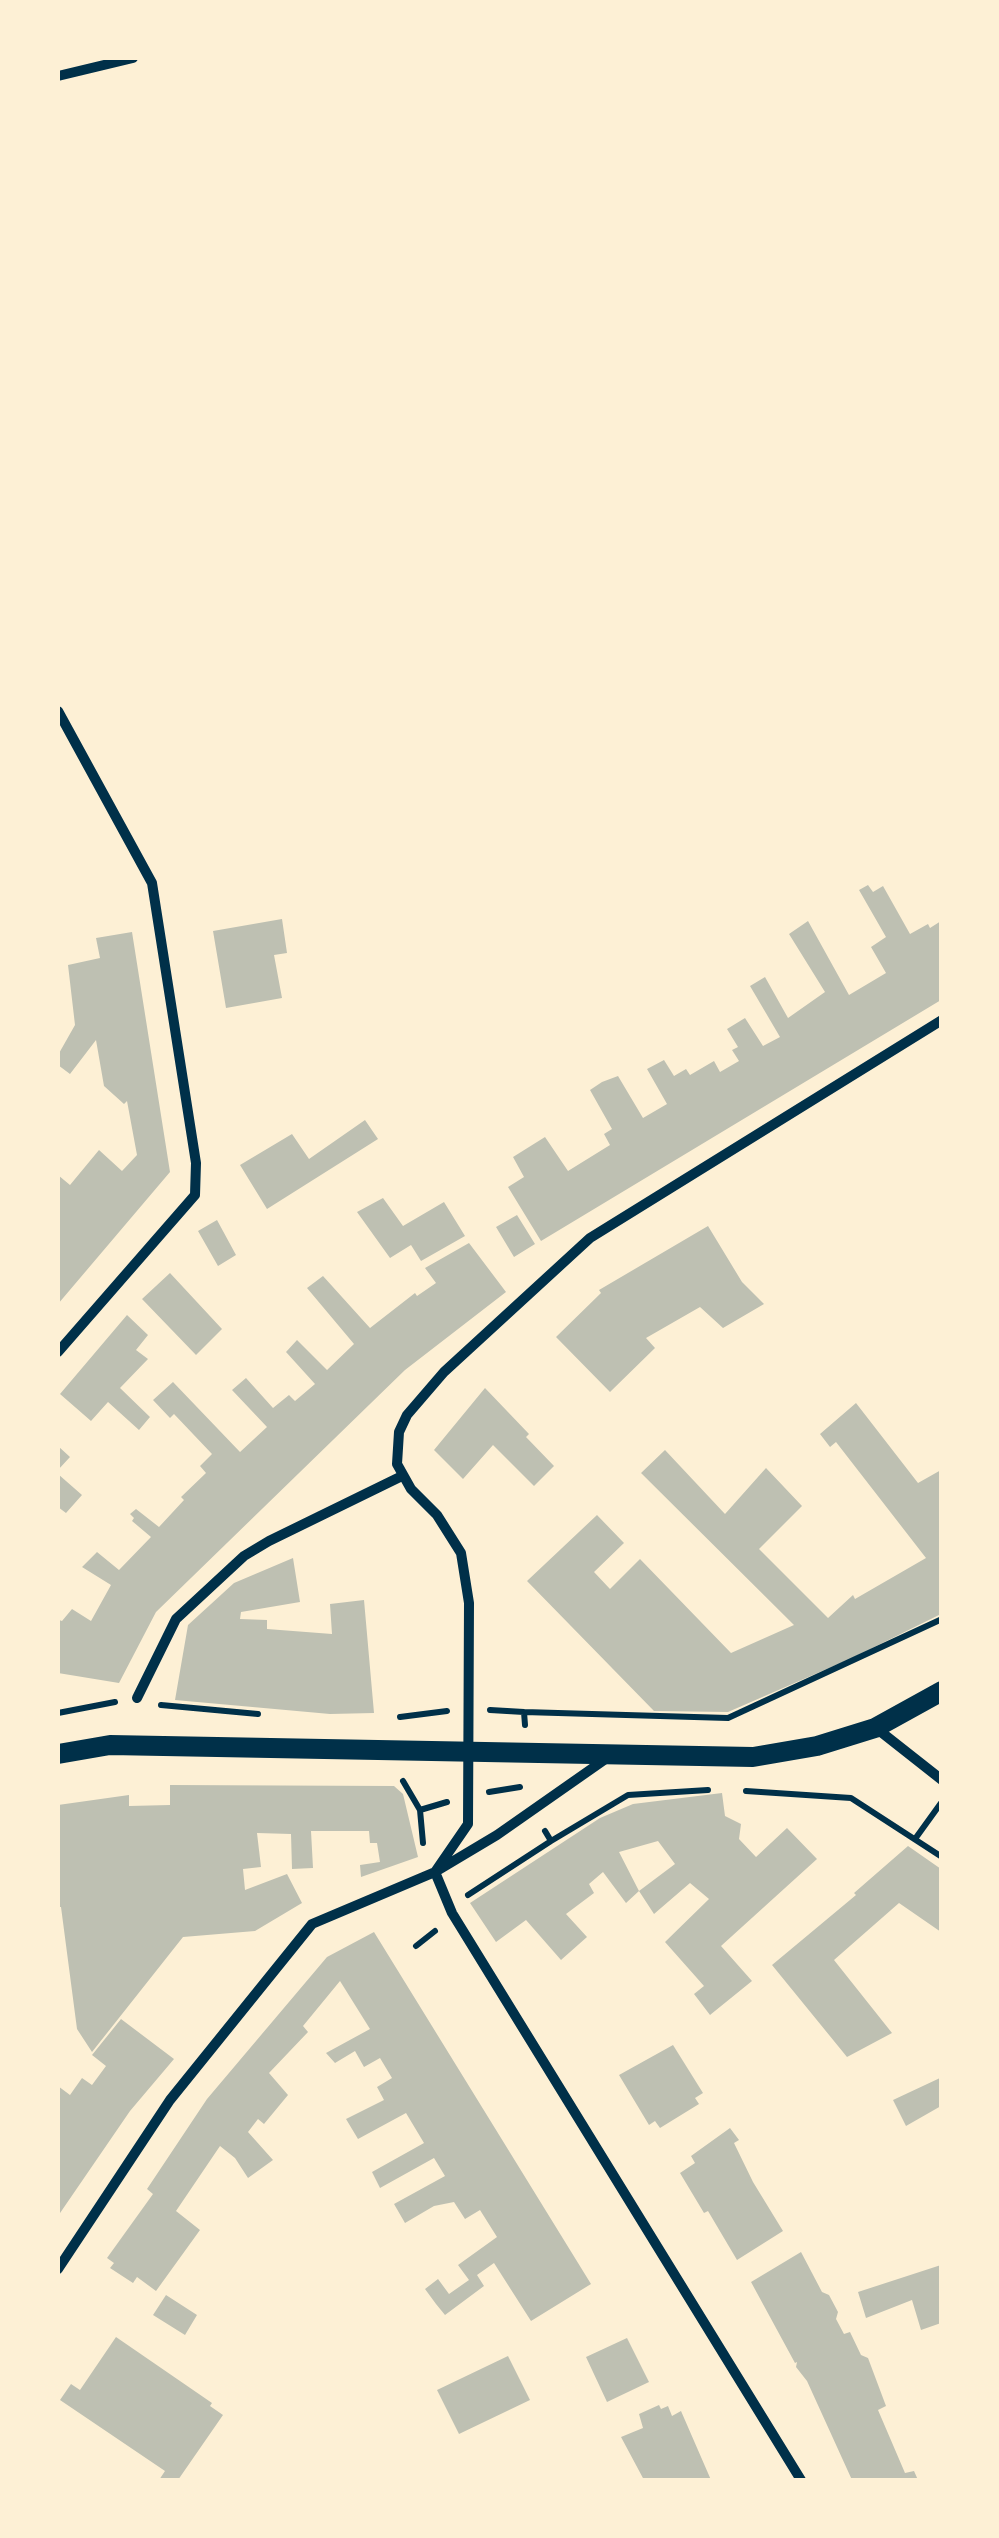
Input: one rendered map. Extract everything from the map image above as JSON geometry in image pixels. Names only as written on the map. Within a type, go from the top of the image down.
[{"type":"main road","points":[[58,1754],[110,1744],[753,1757],[817,1746],[875,1728],[942,1690]]},
{"type":"street","points":[[58,76],[133,58]]},
{"type":"street","points":[[58,711],[152,883],[196,1163],[195,1195],[58,1352]]},
{"type":"street","points":[[435,1872],[468,1824],[468,1577],[450,1533],[402,1476],[396,1449],[407,1415],[444,1372],[590,1238],[942,1020]]},
{"type":"street","points":[[137,1698],[176,1619],[244,1556],[402,1476]]},
{"type":"street","points":[[875,1728],[942,1780]]},
{"type":"street","points":[[58,2269],[170,2100],[312,1924],[435,1872],[616,1752]]},
{"type":"street","points":[[435,1872],[452,1912],[801,2480]]},
{"type":"path","points":[[524,1712],[728,1718],[942,1619]]},
{"type":"path","points":[[384,1780],[404,1781],[420,1810],[520,1787]]},
{"type":"path","points":[[915,1839],[942,1802]]},
{"type":"path","points":[[467,1896],[551,1841]]},
{"type":"path","points":[[416,1946],[435,1930]]},
{"type":"building","points":[[868,885],[873,892],[883,886],[910,934],[941,921],[941,1000],[541,1241],[508,1187],[524,1177],[513,1157],[545,1137],[568,1171],[610,1145],[604,1134],[612,1129],[590,1090],[602,1082],[618,1076],[643,1118],[667,1104],[647,1069],[664,1060],[674,1076],[686,1069],[690,1075],[714,1061],[720,1072],[739,1061],[732,1050],[738,1047],[727,1029],[745,1018],[763,1046],[780,1037],[750,986],[765,977],[788,1018],[825,992],[789,934],[808,921],[849,995],[886,973],[871,947],[886,937],[859,890]]},
{"type":"building","points":[[282,919],[287,953],[274,955],[282,998],[226,1008],[213,931]]},
{"type":"building","points":[[132,932],[170,1172],[58,1304],[58,1175],[70,1185],[99,1150],[122,1171],[137,1155],[127,1101],[124,1104],[104,1086],[96,1040],[70,1074],[58,1065],[58,1055],[75,1025],[68,965],[100,958],[96,938]]},
{"type":"building","points":[[365,1120],[378,1139],[267,1209],[240,1165],[292,1134],[309,1159]]},
{"type":"building","points":[[383,1198],[403,1226],[444,1202],[465,1236],[421,1261],[411,1245],[390,1258],[357,1212]]},
{"type":"building","points":[[517,1215],[535,1244],[514,1257],[496,1227]]},
{"type":"building","points":[[217,1220],[236,1255],[218,1266],[198,1231]]},
{"type":"building","points":[[708,1226],[742,1282],[764,1304],[723,1328],[700,1307],[646,1338],[655,1348],[610,1392],[556,1337],[601,1293],[599,1290]]},
{"type":"building","points":[[469,1243],[506,1292],[405,1370],[156,1612],[119,1683],[58,1673],[59,1620],[72,1609],[91,1621],[111,1585],[82,1567],[97,1552],[119,1570],[151,1537],[132,1521],[130,1514],[136,1509],[159,1527],[184,1500],[181,1497],[206,1473],[200,1466],[212,1454],[174,1414],[170,1418],[153,1400],[173,1382],[240,1452],[267,1427],[232,1390],[246,1378],[273,1408],[289,1395],[295,1401],[315,1384],[286,1352],[297,1340],[327,1370],[354,1344],[307,1288],[323,1276],[370,1328],[415,1293],[417,1296],[436,1283],[425,1268]]},
{"type":"building","points":[[170,1273],[222,1329],[196,1355],[142,1299]]},
{"type":"building","points":[[127,1315],[148,1335],[136,1350],[148,1359],[120,1388],[150,1417],[139,1430],[108,1402],[91,1421],[60,1394]]},
{"type":"building","points":[[485,1388],[554,1466],[534,1486],[493,1445],[463,1479],[434,1450]]},
{"type":"building","points":[[856,1403],[918,1483],[941,1470],[941,1614],[728,1712],[654,1711],[527,1581],[597,1515],[624,1543],[594,1572],[610,1589],[640,1559],[731,1653],[794,1625],[641,1473],[665,1450],[725,1514],[766,1468],[802,1506],[759,1549],[828,1618],[853,1595],[855,1599],[926,1558],[836,1442],[830,1447],[820,1434]]},
{"type":"building","points":[[58,1446],[70,1457],[58,1470]]},
{"type":"building","points":[[58,1474],[82,1495],[66,1513],[58,1507]]},
{"type":"building","points":[[293,1558],[300,1602],[241,1612],[240,1619],[267,1620],[267,1629],[332,1634],[330,1604],[364,1600],[374,1713],[330,1714],[175,1700],[188,1625],[234,1583]]},
{"type":"building","points":[[170,1785],[394,1786],[403,1794],[418,1857],[361,1877],[360,1865],[380,1862],[377,1843],[370,1843],[369,1831],[311,1831],[313,1868],[292,1869],[291,1834],[257,1833],[261,1867],[243,1869],[245,1890],[287,1874],[302,1903],[255,1931],[183,1937],[92,2052],[77,2029],[58,1907],[58,1805],[129,1795],[129,1806],[170,1805]]},
{"type":"building","points":[[722,1793],[725,1816],[741,1824],[739,1839],[756,1857],[787,1828],[817,1859],[721,1946],[752,1981],[710,2015],[694,1994],[704,1986],[665,1942],[709,1899],[690,1883],[654,1914],[639,1891],[626,1903],[603,1872],[589,1884],[594,1893],[566,1914],[587,1937],[561,1960],[526,1920],[496,1942],[470,1903],[600,1818],[633,1804]],"holes":[[[658,1841],[675,1864],[639,1891],[619,1852]]]},
{"type":"building","points":[[908,1846],[941,1869],[941,1932],[899,1903],[834,1960],[892,2033],[847,2057],[772,1965]]},
{"type":"building","points":[[374,1932],[591,2284],[531,2321],[494,2263],[477,2275],[484,2286],[445,2315],[425,2289],[438,2279],[449,2294],[469,2280],[458,2265],[497,2237],[480,2210],[465,2219],[454,2202],[434,2206],[405,2223],[394,2204],[445,2176],[434,2158],[380,2188],[372,2172],[424,2143],[406,2113],[358,2139],[346,2119],[384,2100],[377,2087],[392,2078],[380,2058],[364,2067],[355,2051],[335,2063],[326,2053],[370,2029],[340,1981],[303,2026],[308,2032],[269,2073],[288,2095],[264,2124],[258,2119],[248,2132],[273,2160],[248,2178],[235,2158],[220,2146],[176,2211],[200,2230],[156,2291],[137,2277],[133,2283],[110,2268],[114,2263],[107,2258],[153,2194],[147,2189],[207,2099],[327,1957]]},
{"type":"building","points":[[121,2019],[174,2059],[130,2111],[58,2216],[58,2086],[70,2095],[82,2078],[92,2085],[106,2066],[92,2055]]},
{"type":"building","points":[[673,2045],[703,2093],[695,2098],[699,2104],[660,2128],[655,2121],[649,2125],[619,2075]]},
{"type":"building","points":[[940,2078],[941,2106],[906,2126],[893,2100]]},
{"type":"building","points":[[730,2128],[739,2140],[734,2143],[753,2182],[783,2231],[737,2260],[680,2173],[695,2163],[691,2156]]},
{"type":"building","points":[[801,2252],[822,2292],[829,2295],[838,2312],[836,2319],[844,2334],[850,2332],[861,2355],[868,2358],[886,2406],[878,2410],[905,2473],[914,2471],[918,2480],[852,2480],[807,2381],[751,2282]]},
{"type":"building","points":[[941,2265],[941,2323],[921,2330],[912,2300],[866,2318],[858,2292]]},
{"type":"building","points":[[166,2295],[197,2315],[185,2335],[153,2315]]},
{"type":"building","points":[[116,2337],[212,2403],[210,2406],[223,2415],[178,2480],[159,2480],[165,2471],[60,2400],[71,2384],[80,2390]]},
{"type":"building","points":[[627,2338],[649,2382],[607,2402],[586,2357]]},
{"type":"building","points":[[508,2356],[530,2400],[459,2434],[437,2390]]},
{"type":"building","points":[[659,2405],[661,2409],[668,2406],[672,2416],[681,2411],[711,2480],[644,2480],[621,2437],[643,2428],[639,2414]]}]
